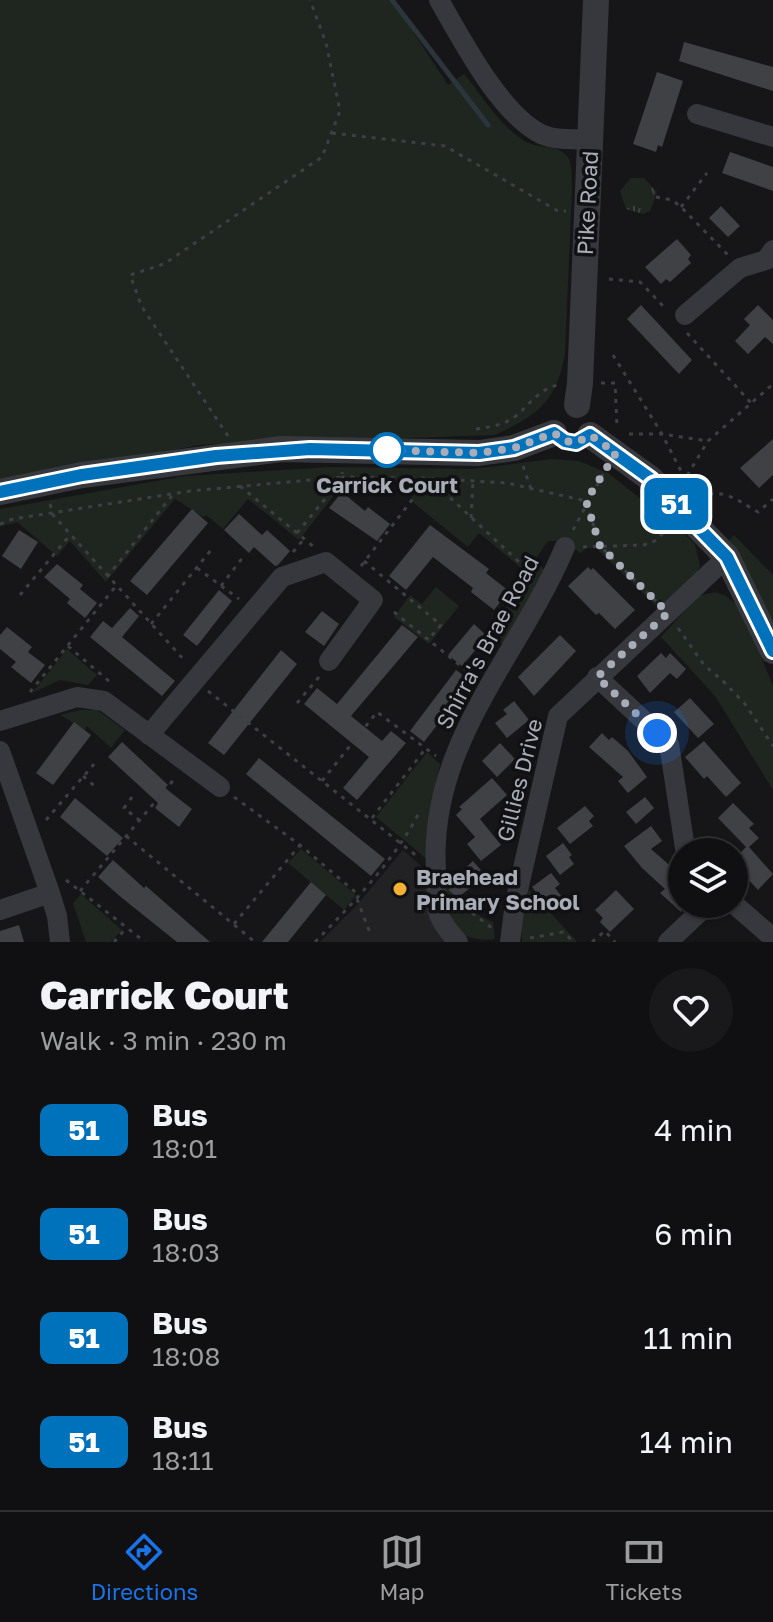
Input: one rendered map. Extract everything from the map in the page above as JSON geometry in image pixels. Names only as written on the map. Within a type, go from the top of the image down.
[{"type":"street","points":[[439,0],[473,58],[514,114],[541,134],[591,139]]},
{"type":"street","name":"Pike Road","points":[[577,405],[596,0]]},
{"type":"street","points":[[697,114],[773,137]]},
{"type":"street","points":[[681,318],[740,268],[766,260],[773,250]]},
{"type":"street","points":[[577,405],[592,416],[590,435],[576,443],[565,441],[554,433],[561,411],[577,405]]},
{"type":"street","points":[[0,492],[82,475],[240,453],[338,448],[479,453],[514,448],[554,433]]},
{"type":"street","points":[[590,435],[651,479],[727,557],[773,651]]},
{"type":"street","name":"Shirra's Brae Road","points":[[458,942],[436,912],[434,854],[439,803],[461,738],[549,586],[565,547]]},
{"type":"street","name":"Gillies Drive","points":[[510,942],[515,903],[558,716],[727,557]]},
{"type":"street","points":[[149,735],[282,577],[326,562],[373,600],[329,661]]},
{"type":"street","points":[[597,677],[669,744],[683,838]]},
{"type":"street","points":[[0,721],[77,697],[104,701],[220,787]]},
{"type":"street","points":[[0,751],[31,838],[57,886],[60,942]]},
{"type":"street","points":[[0,910],[57,886]]},
{"type":"street","points":[[748,916],[773,938]]},
{"type":"street","points":[[668,942],[693,918]]},
{"type":"path","points":[[240,453],[142,307],[130,275],[164,264],[322,157],[340,111],[326,43],[310,0]]},
{"type":"path","points":[[331,132],[445,146],[558,211]]},
{"type":"path","points":[[681,207],[707,173]]},
{"type":"path","points":[[656,197],[672,200],[681,207],[740,268]]},
{"type":"path","points":[[609,279],[640,282],[681,318],[692,341],[752,404]]},
{"type":"path","points":[[613,355],[662,434],[691,490]]},
{"type":"path","points":[[615,383],[617,434],[662,434],[708,441]]},
{"type":"path","points":[[685,479],[708,441],[773,384]]},
{"type":"path","points":[[565,547],[586,501],[616,453]]},
{"type":"path","points":[[297,533],[343,477],[507,483],[586,501]]},
{"type":"path","points":[[429,478],[529,572],[549,586]]},
{"type":"path","points":[[349,582],[429,478]]},
{"type":"path","points":[[471,518],[473,481]]},
{"type":"path","points":[[240,486],[316,549]]},
{"type":"path","points":[[107,577],[174,493]]},
{"type":"path","points":[[49,500],[53,515],[193,670],[195,681],[436,872],[447,894],[510,942],[563,932],[574,942]]},
{"type":"path","points":[[586,501],[600,546],[668,613],[704,665],[745,704],[773,746]]},
{"type":"path","points":[[20,595],[70,535]]},
{"type":"path","points":[[151,624],[211,550]]},
{"type":"path","points":[[221,586],[243,557]]},
{"type":"path","points":[[364,561],[441,625],[428,640]]},
{"type":"path","points":[[197,568],[254,611]]},
{"type":"path","points":[[30,693],[116,586]]},
{"type":"path","points":[[394,612],[488,688]]},
{"type":"path","points":[[68,646],[115,686]]},
{"type":"path","points":[[297,703],[329,661]]},
{"type":"path","points":[[322,781],[377,712],[449,766],[453,759]]},
{"type":"path","points":[[371,819],[426,748]]},
{"type":"path","points":[[31,838],[94,764]]},
{"type":"path","points":[[80,891],[178,774]]},
{"type":"path","points":[[83,776],[98,789]]},
{"type":"path","points":[[220,787],[300,845],[358,897],[370,933]]},
{"type":"path","points":[[132,797],[124,808],[139,820]]},
{"type":"path","points":[[315,942],[402,844],[421,809]]},
{"type":"path","points":[[126,836],[255,942]]},
{"type":"path","points":[[234,924],[300,845]]},
{"type":"path","points":[[57,886],[80,891],[145,942]]},
{"type":"path","points":[[114,942],[127,927]]},
{"type":"path","points":[[592,942],[605,931],[615,942]]},
{"type":"shaded area","name":"Braehead Primary School","points":[[403,850],[430,874],[451,942],[320,942],[358,904]]},
{"type":"green space","points":[[0,0],[392,0],[448,85],[464,74],[514,134],[528,143],[560,151],[569,160],[572,189],[565,354],[556,384],[543,405],[523,421],[495,435],[199,445],[0,483]]},
{"type":"green space","points":[[631,178],[644,178],[657,192],[650,211],[643,214],[626,209],[620,191]]},
{"type":"green space","points":[[552,459],[579,461],[608,473],[695,545],[700,566],[695,576],[666,605],[660,599],[655,605],[596,548],[586,548],[581,553],[558,541],[548,541],[535,560],[547,573],[503,645],[486,631],[531,576],[479,533],[468,547],[410,500],[422,483],[346,480],[299,540],[248,499],[223,529],[206,515],[204,517],[175,499],[106,582],[70,541],[57,556],[17,522],[0,527],[0,509],[184,476],[331,467],[473,469]]},
{"type":"green space","points":[[734,535],[773,575],[773,624],[727,543]]},
{"type":"green space","points":[[436,587],[459,606],[429,644],[394,617],[410,595],[422,604]]},
{"type":"green space","points":[[715,592],[736,604],[745,617],[773,686],[773,790],[715,696],[661,637],[698,596]]},
{"type":"green space","points":[[67,649],[97,675],[88,685],[60,680],[32,693]]},
{"type":"green space","points":[[97,710],[125,730],[111,748],[87,726],[85,730],[60,715]]},
{"type":"green space","points":[[427,752],[440,764],[429,861],[376,817]]},
{"type":"green space","points":[[301,849],[356,895],[344,910],[288,863]]},
{"type":"green space","points":[[441,876],[463,903],[493,922],[495,939],[473,938],[449,923],[442,902]]},
{"type":"green space","points":[[529,889],[577,942],[522,942],[521,919]]},
{"type":"green space","points":[[81,894],[122,930],[111,942],[86,942],[73,903]]},
{"type":"building","points":[[684,42],[773,67],[773,91],[679,61]]},
{"type":"building","points":[[657,72],[683,81],[662,147],[658,145],[656,152],[633,144]]},
{"type":"building","points":[[730,152],[773,167],[773,191],[722,173]]},
{"type":"building","points":[[721,206],[740,226],[728,237],[709,218]]},
{"type":"building","points":[[677,239],[691,255],[688,259],[691,263],[670,282],[666,279],[661,284],[645,267]]},
{"type":"building","points":[[641,305],[692,360],[679,374],[627,319]]},
{"type":"building","points":[[758,305],[773,320],[773,344],[765,337],[748,354],[735,341],[750,325],[744,319]]},
{"type":"building","points":[[773,439],[773,475],[759,488],[740,468]]},
{"type":"building","points":[[342,492],[365,511],[368,507],[390,524],[377,541],[329,508]]},
{"type":"building","points":[[192,509],[208,523],[147,595],[130,581]]},
{"type":"building","points":[[239,514],[262,535],[267,530],[290,551],[278,565],[275,566],[254,547],[249,553],[224,530]]},
{"type":"building","points":[[430,525],[489,569],[486,573],[509,591],[494,610],[471,592],[473,588],[433,557],[406,590],[389,576]]},
{"type":"building","points":[[19,530],[38,542],[21,569],[2,556]]},
{"type":"building","points":[[57,564],[83,585],[80,589],[97,603],[85,618],[67,603],[70,599],[44,577]]},
{"type":"building","points":[[588,567],[593,568],[635,610],[615,629],[599,613],[596,615],[568,586]]},
{"type":"building","points":[[219,590],[232,601],[197,646],[183,635]]},
{"type":"building","points":[[130,608],[139,616],[122,637],[175,681],[162,696],[90,637],[103,621],[112,628]]},
{"type":"building","points":[[322,611],[339,624],[324,646],[305,632]]},
{"type":"building","points":[[474,624],[487,636],[462,666],[448,655]]},
{"type":"building","points":[[402,625],[418,637],[351,716],[382,741],[391,731],[406,743],[357,800],[343,788],[369,757],[304,704],[317,688],[337,704]]},
{"type":"building","points":[[7,627],[32,647],[28,652],[45,665],[31,683],[11,667],[16,662],[0,649],[0,635]]},
{"type":"building","points":[[560,635],[576,651],[534,696],[518,677]]},
{"type":"building","points":[[281,650],[297,664],[224,755],[208,743]]},
{"type":"building","points":[[661,653],[666,658],[670,653],[686,669],[677,679],[670,673],[650,693],[637,676]]},
{"type":"building","points":[[456,670],[471,681],[424,742],[410,731]]},
{"type":"building","points":[[690,698],[714,724],[698,738],[674,712]]},
{"type":"building","points":[[514,701],[529,720],[507,738],[495,723],[507,714],[503,710]]},
{"type":"building","points":[[74,722],[91,735],[53,785],[36,773]]},
{"type":"building","points":[[602,733],[609,740],[612,737],[628,751],[647,777],[628,793],[618,781],[623,777],[589,747]]},
{"type":"building","points":[[704,741],[741,783],[726,797],[707,776],[704,779],[685,757]]},
{"type":"building","points":[[122,742],[168,785],[165,788],[192,809],[179,827],[155,808],[158,803],[108,757]]},
{"type":"building","points":[[500,743],[515,759],[497,777],[482,761]]},
{"type":"building","points":[[259,758],[385,859],[371,876],[246,774]]},
{"type":"building","points":[[492,778],[507,795],[480,819],[501,845],[481,861],[467,844],[475,837],[456,815],[462,809],[459,807]]},
{"type":"building","points":[[645,797],[654,808],[636,824],[626,812]]},
{"type":"building","points":[[75,798],[123,838],[107,856],[60,817]]},
{"type":"building","points":[[733,803],[754,824],[749,828],[759,838],[749,847],[773,874],[758,890],[748,879],[748,838],[737,838],[718,818]]},
{"type":"building","points":[[585,806],[594,816],[589,821],[593,826],[570,844],[557,828]]},
{"type":"building","points":[[651,826],[662,841],[651,849],[668,864],[668,900],[660,893],[665,889],[624,846]]},
{"type":"building","points":[[563,843],[572,855],[569,857],[574,864],[560,875],[546,856]]},
{"type":"building","points":[[113,860],[210,942],[177,942],[122,898],[98,877]]},
{"type":"building","points":[[473,861],[486,876],[457,898],[449,890],[449,883]]},
{"type":"building","points":[[551,873],[560,884],[555,888],[562,897],[546,906],[532,887]]},
{"type":"building","points":[[311,882],[326,895],[288,942],[262,942]]},
{"type":"building","points":[[616,890],[634,909],[610,932],[600,922],[603,918],[595,910]]},
{"type":"building","points":[[19,925],[24,942],[0,942],[0,931]]},
{"type":"waterway","points":[[392,0],[488,125]]},
{"type":"bus line","name":"51","points":[[0,492],[110,470],[281,449],[479,453],[514,448],[554,433],[570,443],[581,442],[590,435],[651,479],[727,557],[773,651]]},
{"type":"place","name":"Carrick Court","points":[[387,450]]},
{"type":"place","name":"Braehead Primary School","points":[[400,889]]},
{"type":"route","points":[[387,450],[479,453],[514,448],[554,433],[570,443],[581,442],[590,435],[616,453],[586,501],[591,523],[600,546],[668,613],[597,677],[657,733]]}]
